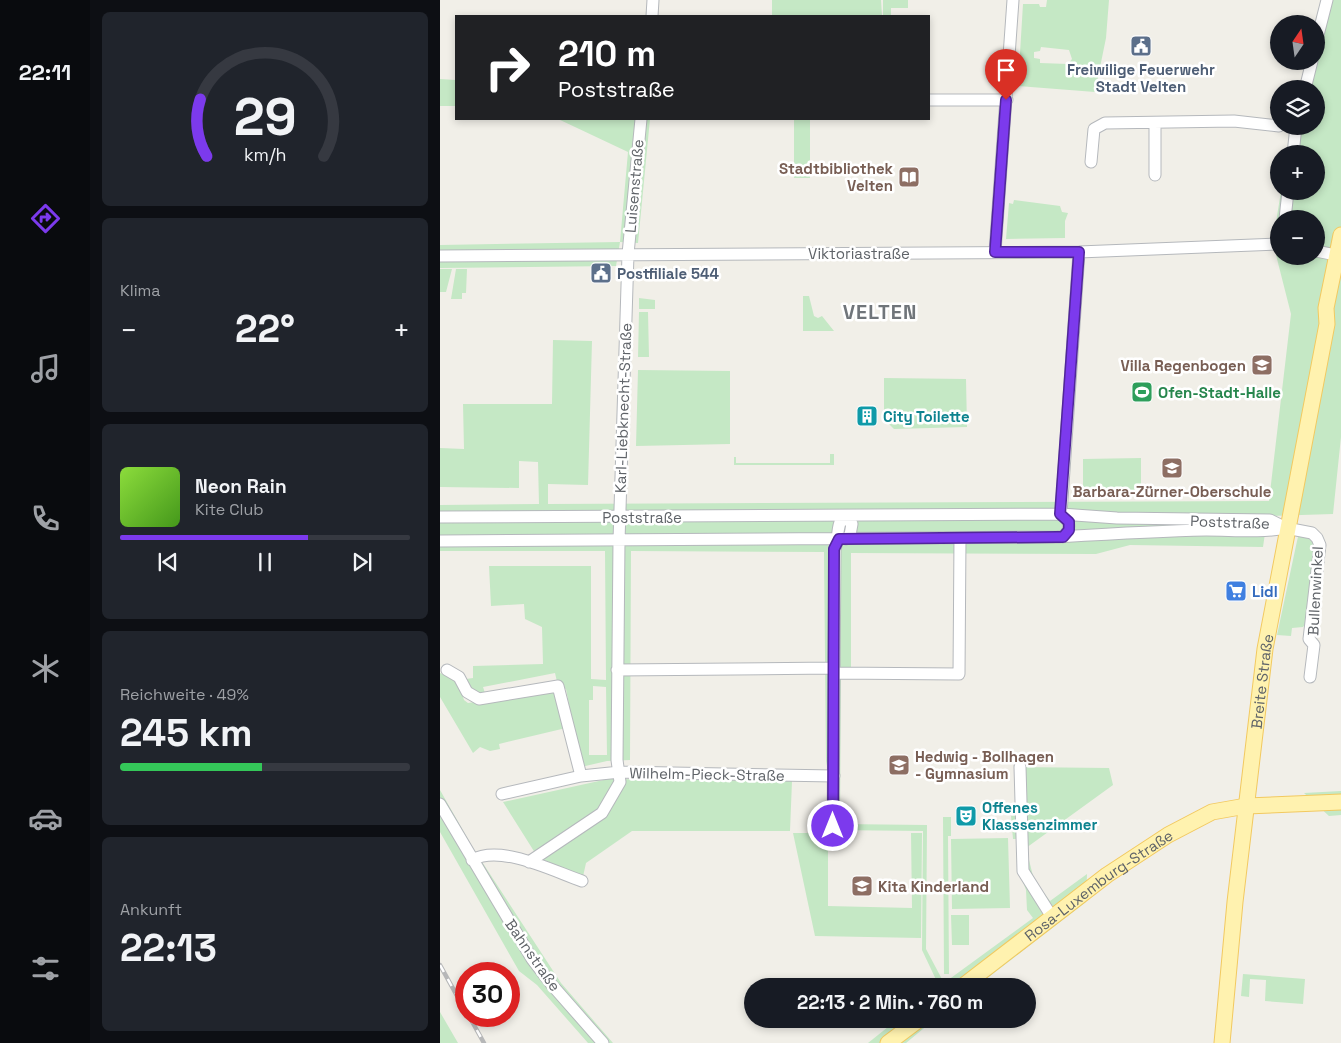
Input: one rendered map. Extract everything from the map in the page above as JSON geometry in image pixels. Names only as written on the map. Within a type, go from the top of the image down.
[{"type":"main road","name":"Breite Straße","points":[[1222,1043],[1246,806],[1264,656],[1286,528],[1327,324],[1326,308],[1339,255],[1341,235]]},
{"type":"main road","name":"Breite Straße","points":[[1327,324],[1334,310],[1341,271]]},
{"type":"main road","name":"Rosa-Luxemburg-Straße","points":[[973,978],[1107,876],[1168,835],[1212,812],[1246,806],[1341,802]]},
{"type":"main road","points":[[888,1043],[908,1028]]},
{"type":"street","points":[[652,15],[653,0]]},
{"type":"street","points":[[995,252],[1013,0]]},
{"type":"street","points":[[1323,15],[1326,0]]},
{"type":"street","points":[[930,100],[1006,100]]},
{"type":"street","name":"Luisenstraße","points":[[628,254],[641,120]]},
{"type":"street","points":[[1091,162],[1094,129],[1098,125],[1234,122],[1270,125]]},
{"type":"street","points":[[1155,123],[1155,175]]},
{"type":"street","name":"Viktoriastraße","points":[[440,256],[1079,252],[1270,244]]},
{"type":"street","points":[[1060,537],[1052,533],[1051,525],[1054,517],[1060,514],[1079,252]]},
{"type":"street","points":[[1325,253],[1339,255]]},
{"type":"street","name":"Karl-Liebknecht-Straße","points":[[620,772],[617,760],[619,540],[628,254]]},
{"type":"street","name":"Poststraße","points":[[440,517],[1060,514],[1117,518],[1270,520],[1286,528]]},
{"type":"street","points":[[833,826],[834,549],[843,539],[850,535],[852,524],[844,516]]},
{"type":"street","name":"Poststraße","points":[[440,541],[1060,537],[1117,532],[1265,532],[1286,528]]},
{"type":"street","name":"Bullenwinkel","points":[[1286,528],[1312,533],[1320,545],[1309,639],[1314,644],[1310,677]]},
{"type":"street","points":[[617,670],[834,671],[959,674],[960,538]]},
{"type":"street","points":[[447,670],[459,678],[467,692],[479,698],[558,686],[581,776]]},
{"type":"street","points":[[1020,767],[1023,871],[1052,917]]},
{"type":"street","points":[[529,862],[602,813],[620,782],[620,772]]},
{"type":"street","name":"Wilhelm-Pieck-Straße","points":[[502,794],[581,776],[620,772],[834,776]]},
{"type":"street","name":"Bahnstraße","points":[[440,804],[532,959],[552,985],[603,1043]]},
{"type":"street","points":[[472,860],[486,854],[518,858],[582,882]]},
{"type":"green space","points":[[772,0],[881,0],[882,15],[772,15]]},
{"type":"green space","points":[[883,0],[908,0],[908,8],[891,8],[891,15],[883,15]]},
{"type":"green space","points":[[1047,0],[1109,0],[1106,38],[1095,92],[1018,86],[1023,4],[1039,4],[1040,7],[1046,7]],"holes":[[[1041,47],[1069,50],[1072,59],[1068,64],[1040,63],[1040,59],[1034,58],[1034,52],[1040,51]]]},
{"type":"green space","points":[[1322,0],[1341,0],[1341,437],[1333,514],[1268,516],[1268,513],[1263,547],[1130,545],[1096,554],[851,553],[851,672],[841,672],[840,824],[927,825],[926,949],[941,978],[935,978],[922,950],[923,831],[830,830],[830,782],[826,761],[824,552],[631,551],[630,760],[607,761],[581,767],[566,689],[558,686],[555,673],[483,687],[485,693],[479,694],[467,685],[466,679],[473,678],[473,666],[543,664],[542,627],[525,619],[524,604],[491,606],[489,566],[591,566],[591,679],[606,680],[605,551],[440,551],[440,505],[539,504],[538,462],[519,461],[519,488],[440,487],[440,448],[464,449],[463,404],[552,404],[553,340],[592,341],[588,485],[548,484],[548,504],[1269,501],[1291,314],[1279,265],[1325,265],[1325,210],[1278,210],[1280,200],[1325,200],[1325,145],[1289,145],[1291,135],[1325,135],[1325,80],[1306,80],[1311,70],[1325,70],[1325,15],[1319,15]],"holes":[[[593,686],[606,687],[607,755],[589,755],[589,700],[593,700]]]},
{"type":"green space","points":[[440,79],[455,80],[455,106],[440,106]]},
{"type":"green space","points":[[560,120],[650,120],[638,243],[620,242],[628,152]]},
{"type":"green space","points":[[794,120],[810,120],[810,178],[794,178]]},
{"type":"green space","points":[[1014,200],[1060,206],[1062,212],[1068,213],[1065,221],[1065,238],[1006,239],[1009,203],[1013,204]]},
{"type":"green space","points":[[620,242],[616,266],[440,268],[440,245]]},
{"type":"green space","points":[[440,269],[452,269],[446,292],[440,292]]},
{"type":"green space","points":[[456,269],[467,269],[466,293],[462,293],[462,299],[451,299]]},
{"type":"green space","points":[[803,296],[809,296],[814,316],[818,318],[822,316],[834,331],[803,331]]},
{"type":"green space","points":[[639,298],[655,300],[655,309],[639,309]]},
{"type":"green space","points":[[639,312],[648,312],[649,357],[638,357]]},
{"type":"green space","points":[[638,370],[730,371],[730,444],[636,446]]},
{"type":"green space","points":[[884,378],[966,379],[967,427],[894,429],[884,419]]},
{"type":"green space","points":[[830,454],[834,454],[834,465],[734,465],[734,457],[736,457],[736,463],[830,463]]},
{"type":"green space","points":[[1141,458],[1141,490],[1083,491],[1083,459]]},
{"type":"green space","points":[[1303,536],[1313,541],[1316,547],[1307,622],[1303,627],[1292,628],[1291,636],[1277,635],[1298,537]]},
{"type":"green space","points":[[440,673],[458,682],[464,700],[468,703],[558,690],[566,728],[499,744],[500,749],[490,751],[480,747],[473,753],[440,697]]},
{"type":"green space","points":[[1016,767],[1109,768],[1113,785],[1026,848],[1034,880],[1050,901],[1087,874],[1086,902],[987,978],[951,978],[1033,918],[1027,910],[1026,890],[1020,874],[1017,839],[1013,839],[1011,816],[1016,815]]},
{"type":"green space","points":[[608,779],[792,781],[790,831],[632,831],[586,863],[582,881],[529,862],[537,856],[503,802]]},
{"type":"green space","points":[[440,790],[473,848],[561,983],[613,1043],[588,1043],[537,985],[520,972],[520,962],[514,962],[440,832]]},
{"type":"green space","points":[[1341,791],[1341,815],[1329,816],[1304,793]]},
{"type":"green space","points":[[943,817],[951,817],[951,836],[948,836],[949,974],[944,974]]},
{"type":"green space","points":[[793,833],[828,833],[828,906],[912,908],[911,833],[922,833],[921,938],[815,936]]},
{"type":"green space","points":[[1008,838],[1010,908],[952,909],[951,839]]},
{"type":"green space","points":[[951,915],[969,915],[969,945],[952,945]]},
{"type":"green space","points":[[1243,974],[1305,979],[1303,1004],[1265,1001],[1266,980],[1250,979],[1249,997],[1241,996]]},
{"type":"green space","points":[[440,1012],[458,1043],[440,1043]]},
{"type":"green space","points":[[887,1028],[924,1028],[906,1043],[868,1043]]},
{"type":"railway","points":[[440,965],[455,992]]},
{"type":"railway","points":[[475,1027],[484,1043]]},
{"type":"place","name":"Freiwilige Feuerwehr Stadt Velten","points":[[1141,46]]},
{"type":"place","name":"Stadtbibliothek Velten","points":[[909,177]]},
{"type":"place","name":"Postfiliale 544","points":[[601,273]]},
{"type":"place","name":"Villa Regenbogen","points":[[1262,365]]},
{"type":"place","name":"Ofen-Stadt-Halle","points":[[1142,392]]},
{"type":"place","name":"City Toilette","points":[[867,416]]},
{"type":"place","name":"Barbara-Zürner-Oberschule","points":[[1172,468]]},
{"type":"place","name":"Lidl","points":[[1236,591]]},
{"type":"place","name":"Hedwig - Bollhagen - Gymnasium","points":[[899,765]]},
{"type":"place","name":"Offenes Klasssenzimmer","points":[[966,816]]},
{"type":"place","name":"Kita Kinderland","points":[[862,886]]},
{"type":"district","name":"VELTEN","points":[[880,312]]},
{"type":"route","points":[[833,826],[834,549],[839,539],[1063,537],[1069,530],[1069,522],[1060,514],[1079,252],[995,252],[1006,100]]}]
